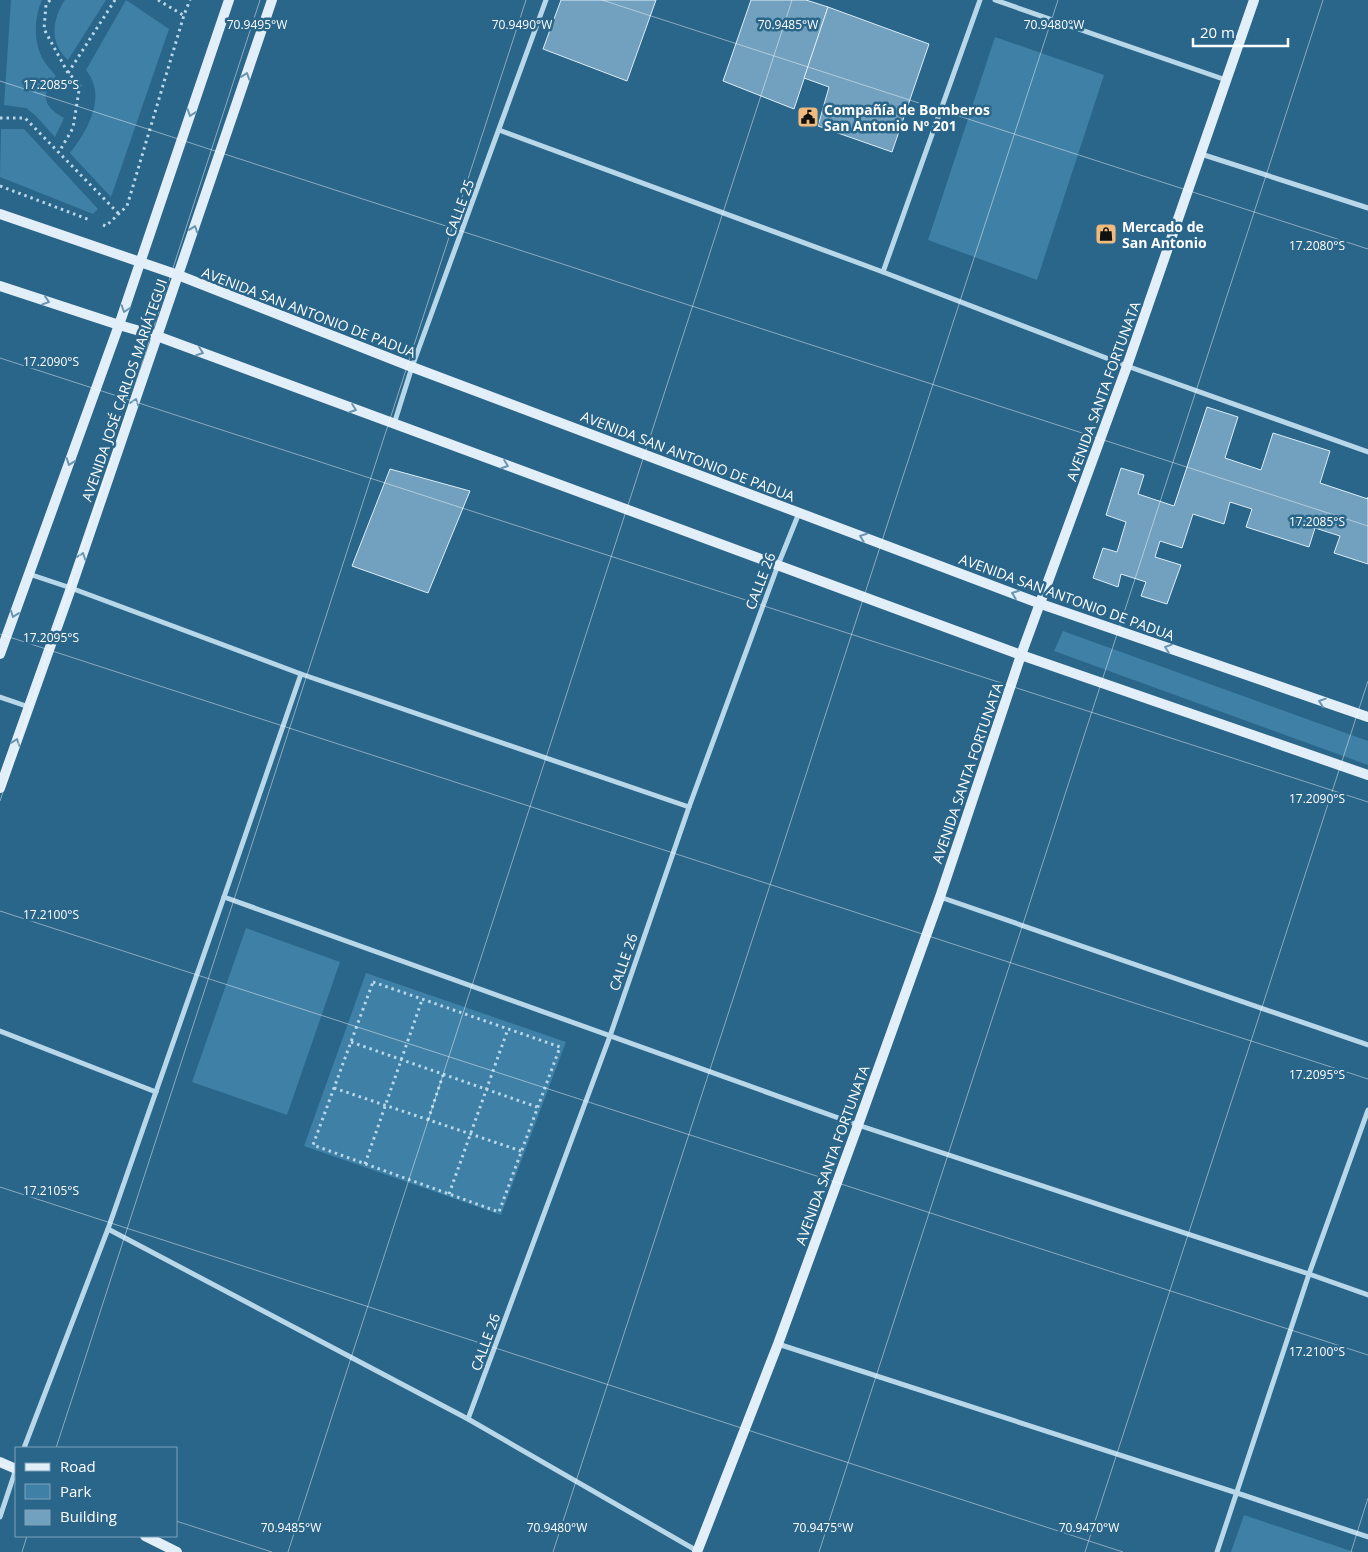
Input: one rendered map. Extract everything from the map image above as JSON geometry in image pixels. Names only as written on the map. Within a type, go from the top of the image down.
[{"type":"street","name":"AVENIDA JOSÉ CARLOS MARIÁTEGUI","points":[[0,654],[119,326],[229,0]]},
{"type":"street","name":"AVENIDA JOSÉ CARLOS MARIÁTEGUI","points":[[0,788],[158,336],[272,0]]},
{"type":"street","name":"CALLE 25","points":[[394,424],[412,367],[546,0]]},
{"type":"street","points":[[882,272],[980,0]]},
{"type":"street","points":[[995,0],[1227,80]]},
{"type":"street","name":"AVENIDA SANTA FORTUNATA","points":[[698,1552],[778,1344],[940,897],[1021,655],[1127,366],[1254,0]]},
{"type":"street","points":[[499,130],[882,272],[1127,366],[1368,452]]},
{"type":"street","points":[[1201,154],[1368,208]]},
{"type":"street","name":"AVENIDA SAN ANTONIO DE PADUA","points":[[0,214],[178,275],[412,367],[1040,604],[1368,718]]},
{"type":"street","points":[[0,286],[119,326],[158,336],[1021,655],[1368,775]]},
{"type":"street","name":"CALLE 26","points":[[468,1419],[610,1036],[689,807],[799,513]]},
{"type":"street","points":[[29,574],[301,674],[689,807]]},
{"type":"street","points":[[24,1447],[108,1229],[301,674]]},
{"type":"street","points":[[0,697],[29,707]]},
{"type":"street","points":[[224,897],[858,1125],[1368,1295]]},
{"type":"street","points":[[940,897],[1368,1046]]},
{"type":"street","points":[[0,1031],[156,1092]]},
{"type":"street","points":[[1217,1552],[1309,1274],[1368,1110]]},
{"type":"street","points":[[108,1229],[468,1419],[698,1552]]},
{"type":"street","points":[[778,1344],[1368,1537]]},
{"type":"street","points":[[0,1462],[15,1469]]},
{"type":"street","points":[[0,1517],[15,1472]]},
{"type":"street","points":[[147,1537],[176,1552]]},
{"type":"path","points":[[50,0],[46,5],[44,29],[68,73],[80,84],[73,128],[59,152]]},
{"type":"path","points":[[68,73],[115,0]]},
{"type":"path","points":[[158,0],[184,15]]},
{"type":"path","points":[[0,186],[106,226],[119,214],[127,206],[190,0]]},
{"type":"path","points":[[0,118],[25,118],[119,214]]},
{"type":"path","points":[[373,982],[422,1000],[560,1047],[499,1212],[314,1145],[373,982]]},
{"type":"path","points":[[365,1164],[422,1000]]},
{"type":"path","points":[[449,1194],[508,1029]]},
{"type":"path","points":[[351,1042],[537,1107]]},
{"type":"path","points":[[428,1120],[443,1074]]},
{"type":"path","points":[[334,1088],[521,1151]]},
{"type":"green space","points":[[11,0],[42,0],[37,15],[36,39],[40,54],[56,76],[48,88],[46,99],[51,109],[64,118],[55,137],[26,108],[4,105]]},
{"type":"green space","points":[[65,0],[106,0],[68,60],[58,46],[54,31],[57,15]]},
{"type":"green space","points":[[126,0],[169,29],[111,197],[70,153],[86,128],[94,109],[95,89],[91,77],[86,70]]},
{"type":"green space","points":[[995,37],[1104,75],[1037,280],[928,240]]},
{"type":"green space","points":[[1,129],[24,129],[98,209],[93,214],[0,177]]},
{"type":"green space","points":[[1063,631],[1368,741],[1368,765],[1054,651]]},
{"type":"green space","points":[[246,928],[340,962],[287,1115],[192,1082]]},
{"type":"green space","points":[[366,973],[566,1042],[501,1215],[304,1146]]},
{"type":"green space","points":[[1244,1515],[1354,1552],[1231,1552]]},
{"type":"building","points":[[561,0],[656,0],[627,81],[543,49]]},
{"type":"building","points":[[751,0],[806,0],[828,7],[794,109],[723,81]]},
{"type":"building","points":[[828,7],[929,44],[892,152],[818,126],[829,87],[804,78]]},
{"type":"building","points":[[1207,407],[1238,417],[1225,458],[1261,470],[1273,433],[1330,451],[1320,483],[1368,499],[1368,564],[1334,553],[1340,536],[1315,528],[1309,547],[1246,527],[1252,509],[1230,502],[1224,524],[1193,514],[1182,548],[1160,541],[1155,557],[1181,565],[1167,604],[1141,596],[1146,582],[1121,574],[1118,587],[1093,578],[1103,548],[1117,552],[1126,522],[1106,515],[1121,468],[1144,475],[1138,494],[1174,506]]},
{"type":"building","points":[[390,469],[470,491],[428,593],[352,566]]},
{"type":"place","name":"Compañía de Bomberos San Antonio Nº 201","points":[[808,117]]},
{"type":"place","name":"Mercado de San Antonio","points":[[1106,234]]}]
